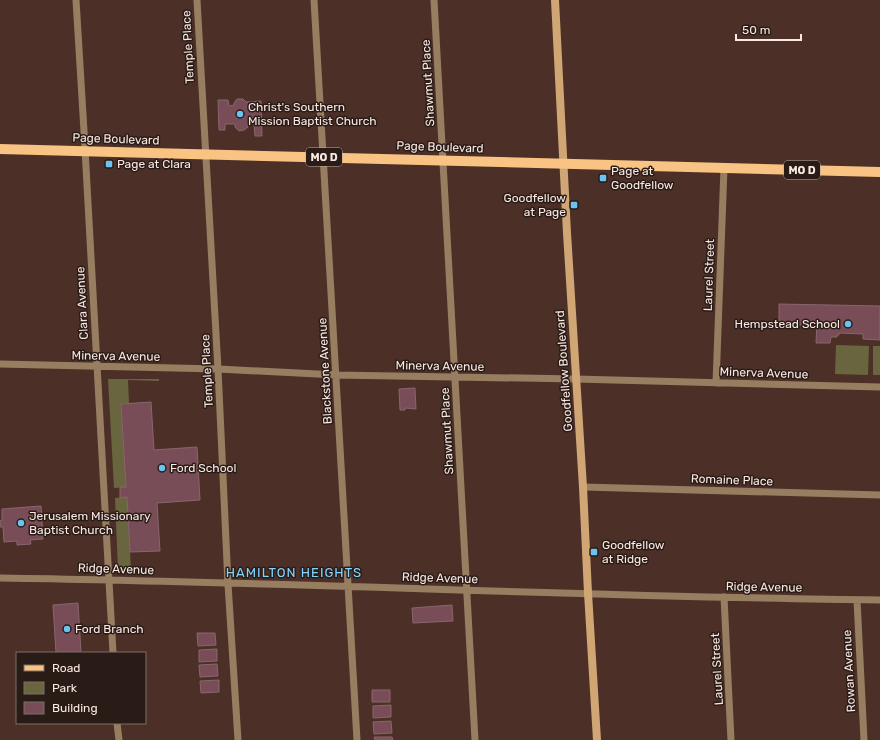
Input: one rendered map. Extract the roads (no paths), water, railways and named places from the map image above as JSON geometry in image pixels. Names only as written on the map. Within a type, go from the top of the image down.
[{"type":"main road","name":"Goodfellow Boulevard","points":[[555,0],[597,740]]},
{"type":"main road","name":"Page Boulevard","points":[[0,149],[880,172]]},
{"type":"street","name":"Clara Avenue","points":[[76,0],[113,652]]},
{"type":"street","name":"Temple Place","points":[[197,0],[218,369],[228,584],[238,740]]},
{"type":"street","name":"Blackstone Avenue","points":[[314,0],[337,375],[357,740]]},
{"type":"street","name":"Shawmut Place","points":[[434,0],[475,740]]},
{"type":"street","name":"Laurel Street","points":[[716,383],[724,168]]},
{"type":"street","name":"Minerva Avenue","points":[[0,364],[218,369],[337,375],[576,379],[880,387]]},
{"type":"street","name":"Romaine Place","points":[[583,487],[880,495]]},
{"type":"street","name":"Ridge Avenue","points":[[0,578],[108,579],[228,584],[880,600]]},
{"type":"street","name":"Laurel Street","points":[[724,597],[731,740]]},
{"type":"street","name":"Rowan Avenue","points":[[857,600],[864,740]]},
{"type":"street","points":[[118,724],[119,740]]},
{"type":"place","name":"Christ's Southern Mission Baptist Church","points":[[240,114]]},
{"type":"place","name":"Page at Clara","points":[[109,164]]},
{"type":"place","name":"Page at Goodfellow","points":[[603,178]]},
{"type":"place","name":"Goodfellow at Page","points":[[574,205]]},
{"type":"place","name":"Hempstead School","points":[[848,324]]},
{"type":"place","name":"Ford School","points":[[162,468]]},
{"type":"place","name":"Jerusalem Missionary Baptist Church","points":[[21,523]]},
{"type":"place","name":"Goodfellow at Ridge","points":[[594,552]]},
{"type":"place","name":"Ford Branch","points":[[67,629]]},
{"type":"district","name":"HAMILTON HEIGHTS","points":[[294,572]]}]
